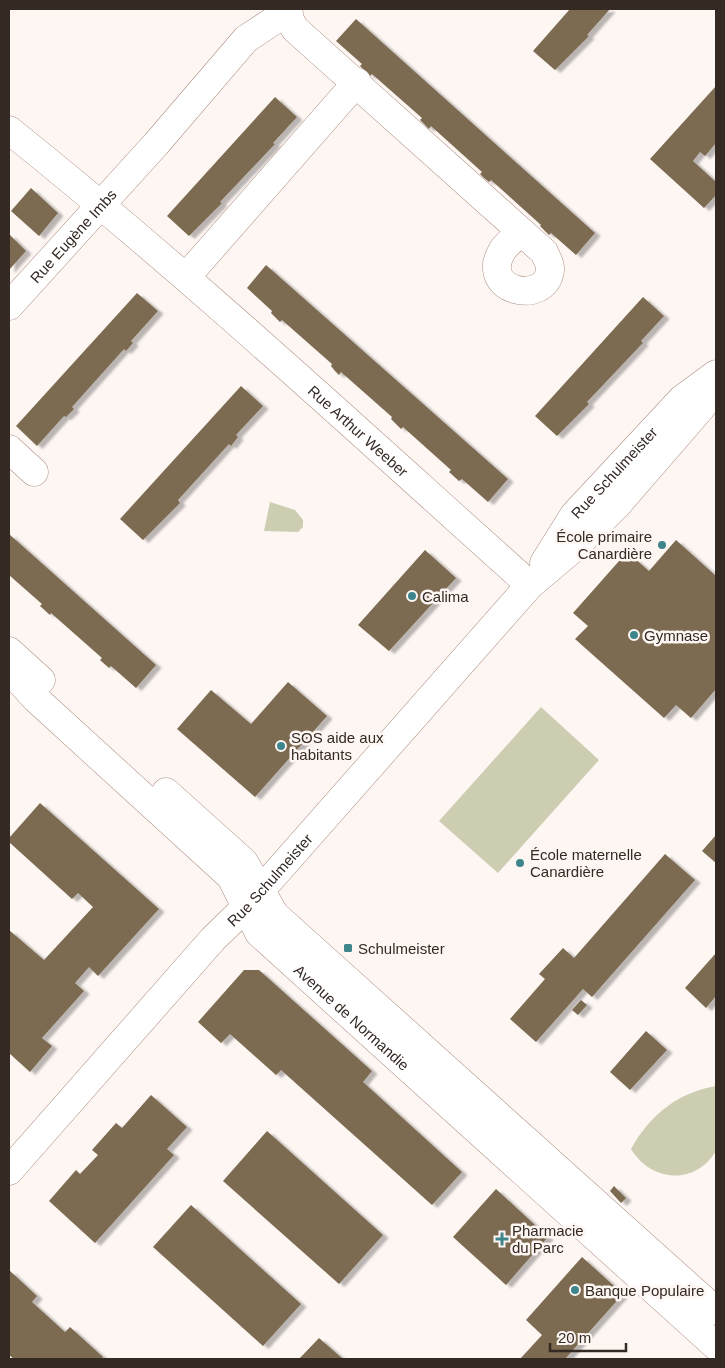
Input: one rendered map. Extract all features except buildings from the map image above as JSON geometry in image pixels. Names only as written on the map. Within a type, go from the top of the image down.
[{"type":"street","points":[[287,10],[295,29],[357,82],[521,232]]},
{"type":"street","name":"Rue Eugène Imbs","points":[[9,306],[168,129],[246,38],[287,10]]},
{"type":"street","points":[[186,277],[357,82]]},
{"type":"street","name":"Rue Arthur Weeber","points":[[9,130],[101,204],[186,277],[530,585]]},
{"type":"street","name":"Rue Schulmeister","points":[[530,585],[574,515],[682,399],[716,374]]},
{"type":"street","name":"Rue Schulmeister","points":[[9,1171],[212,939],[253,899],[530,585],[575,547],[617,505],[701,408],[716,386]]},
{"type":"street","points":[[9,449],[34,472]]},
{"type":"street","name":"Avenue de Normandie","points":[[9,651],[244,862],[259,933],[716,1346]]},
{"type":"street","name":"Avenue de Normandie","points":[[9,674],[13,674],[36,699],[253,899],[280,920],[716,1311]]},
{"type":"green space","points":[[270,502],[295,510],[303,520],[303,527],[298,532],[264,531]]},
{"type":"green space","points":[[541,707],[599,760],[498,873],[439,821]]},
{"type":"green space","points":[[716,1086],[716,1151],[707,1162],[697,1170],[673,1176],[650,1168],[640,1160],[631,1149],[656,1116],[666,1107],[689,1094]]},
{"type":"place","name":"École primaire Canardière","points":[[662,545]]},
{"type":"place","name":"Calima","points":[[412,596]]},
{"type":"place","name":"Gymnase","points":[[634,635]]},
{"type":"place","name":"SOS aide aux habitants","points":[[281,746]]},
{"type":"place","name":"École maternelle Canardière","points":[[520,863]]},
{"type":"place","name":"Schulmeister","points":[[348,948]]},
{"type":"place","name":"Pharmacie du Parc","points":[[502,1239]]},
{"type":"place","name":"Banque Populaire","points":[[575,1290]]}]
